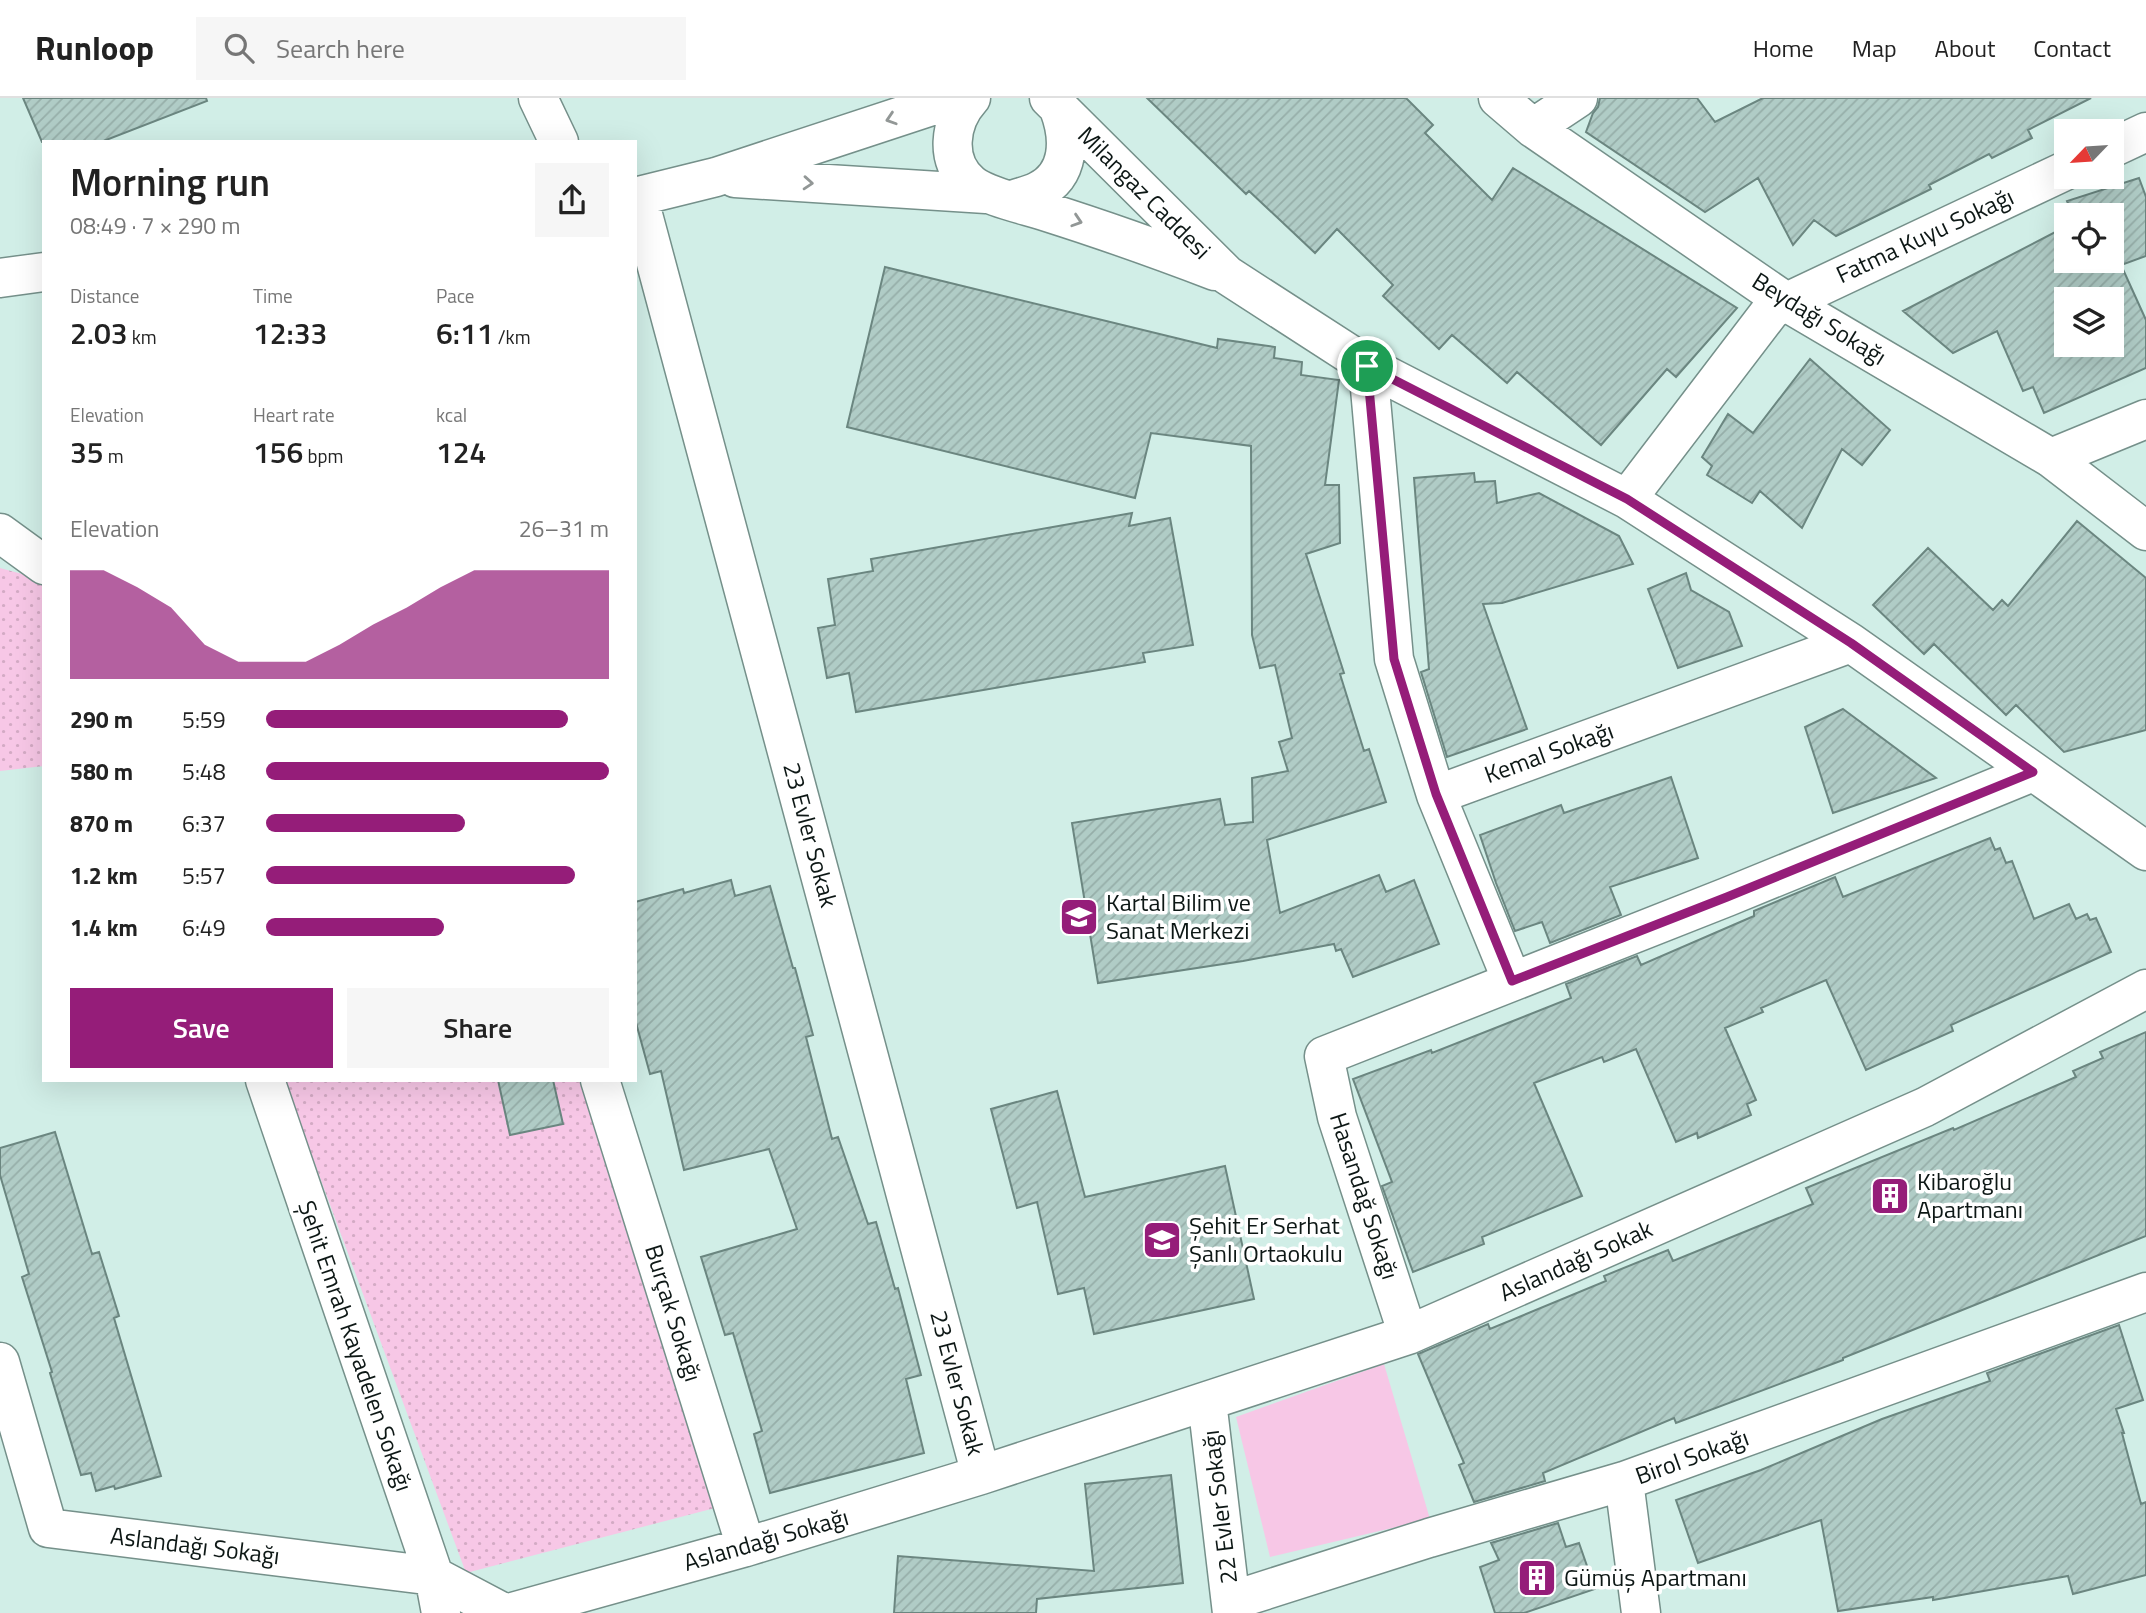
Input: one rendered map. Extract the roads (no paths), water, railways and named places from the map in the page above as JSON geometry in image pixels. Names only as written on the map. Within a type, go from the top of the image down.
[{"type":"street","points":[[538,98],[558,140]]},
{"type":"street","name":"Milangaz Caddesi","points":[[637,196],[716,177],[956,98]]},
{"type":"street","name":"Milangaz Caddesi","points":[[971,98],[958,114],[953,132],[953,151],[959,169],[970,183],[999,197],[1128,238],[1227,275]]},
{"type":"street","name":"Beydağı Sokağı","points":[[1498,98],[1533,128],[1786,302],[2051,458],[2146,531]]},
{"type":"street","points":[[1533,128],[1578,98]]},
{"type":"street","name":"Milangaz Caddesi","points":[[716,177],[999,197],[1040,191],[1054,179],[1064,163],[1068,145],[1066,126],[1054,103]]},
{"type":"street","name":"Milangaz Caddesi","points":[[1054,103],[1227,275],[1367,366],[1627,499],[1851,643],[2146,851]]},
{"type":"street","points":[[2124,142],[2146,132]]},
{"type":"street","name":"Fatma Kuyu Sokağı","points":[[1627,499],[1772,309],[2054,176]]},
{"type":"street","name":"23 Evler Sokak","points":[[637,196],[981,1475]]},
{"type":"street","points":[[0,278],[42,272]]},
{"type":"street","points":[[1367,366],[1394,659],[1436,794],[1512,981],[2033,772]]},
{"type":"street","points":[[2051,458],[2146,419]]},
{"type":"street","points":[[0,533],[42,564]]},
{"type":"street","name":"Kemal Sokağı","points":[[1436,794],[1851,643]]},
{"type":"street","name":"Hasandağ Sokağı","points":[[1408,1335],[1337,1116],[1324,1056],[1512,981]]},
{"type":"street","name":"Aslandağı Sokak","points":[[981,1475],[1408,1335],[1925,1107],[2146,989]]},
{"type":"street","name":"Şehit Emrah Kayadelen Sokağı","points":[[266,1082],[434,1576],[441,1613]]},
{"type":"street","name":"Burçak Sokağı","points":[[601,1082],[746,1547]]},
{"type":"street","name":"Birol Sokağı","points":[[1231,1607],[1429,1538],[1624,1481],[2146,1293]]},
{"type":"street","name":"Aslandağı Sokağı","points":[[3,1382],[48,1528],[434,1576],[507,1613],[746,1547],[981,1475]]},
{"type":"street","name":"22 Evler Sokağı","points":[[1208,1401],[1231,1607]]},
{"type":"street","points":[[1624,1481],[1641,1613]]},
{"type":"place","name":"Kartal Bilim ve Sanat Merkezi","points":[[1079,917]]},
{"type":"place","name":"Kibaroğlu Apartmanı","points":[[1890,1196]]},
{"type":"place","name":"Şehit Er Serhat Şanlı Ortaokulu","points":[[1162,1240]]},
{"type":"place","name":"Gümüş Apartmanı","points":[[1537,1578]]}]
